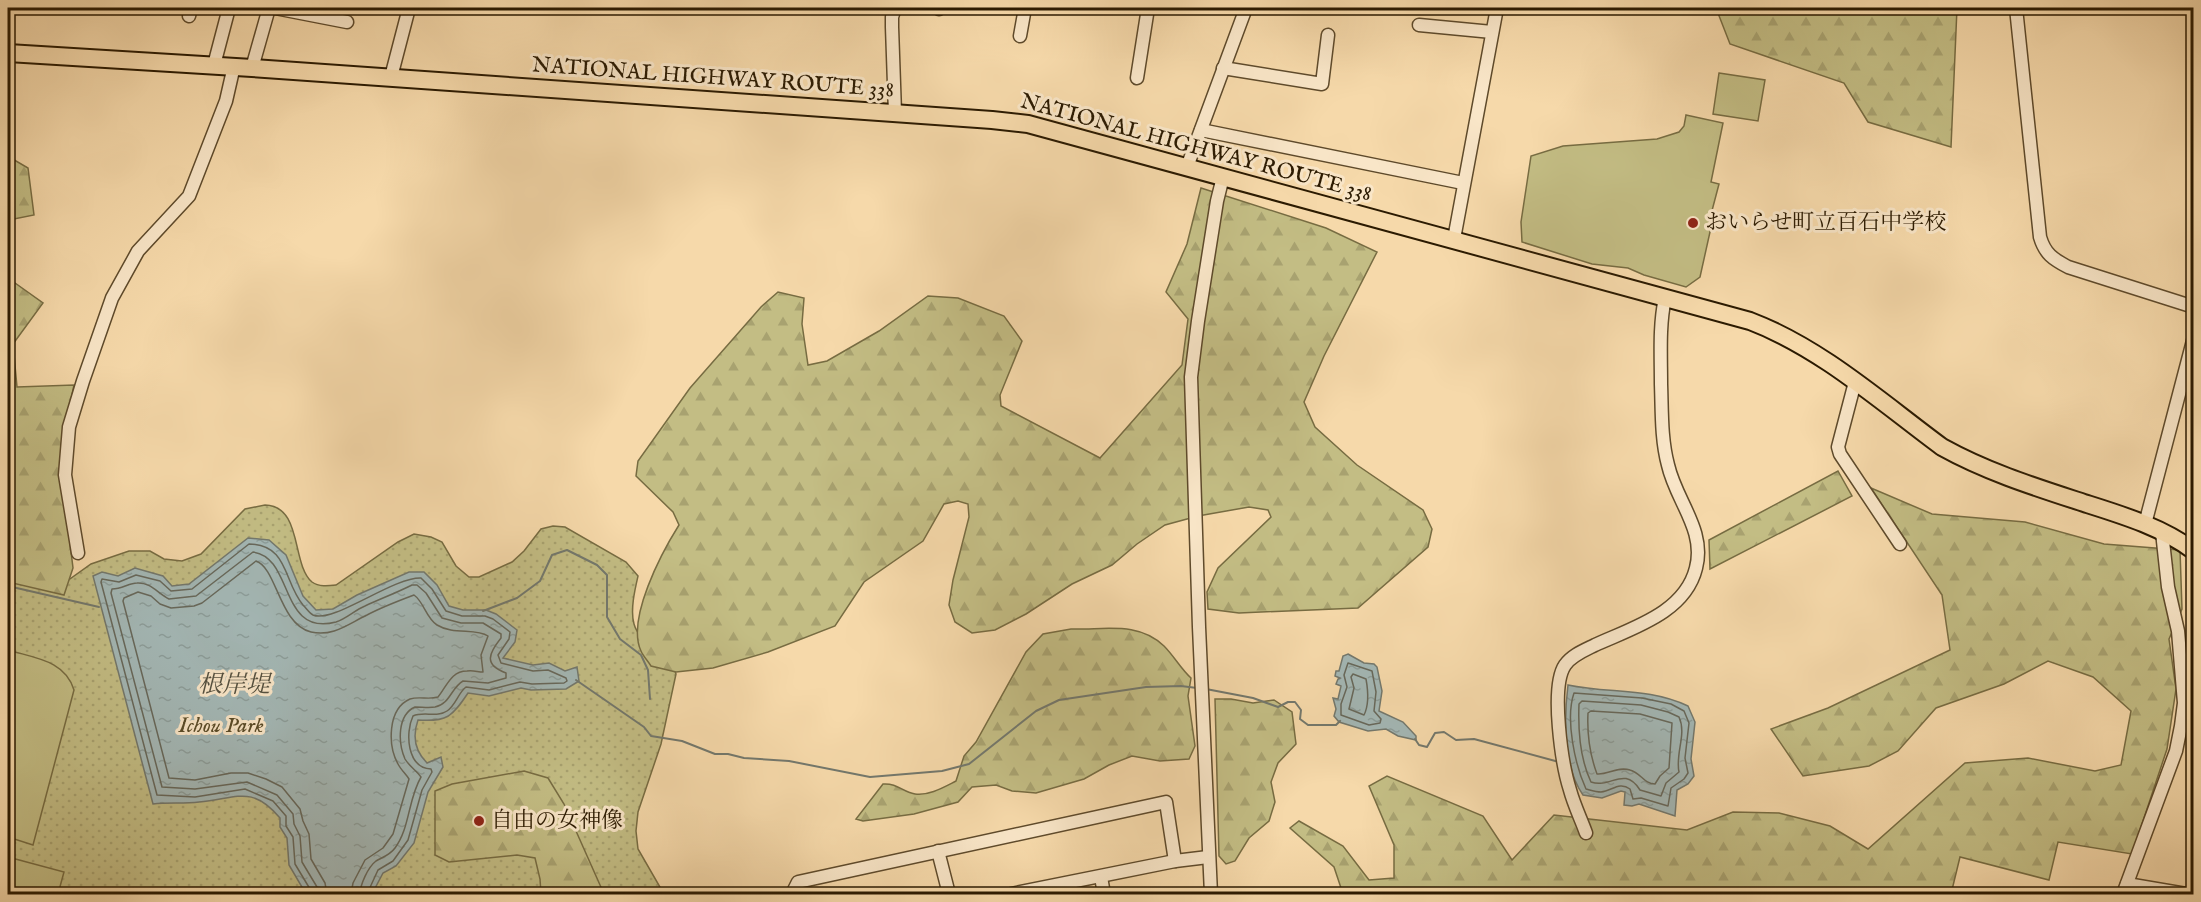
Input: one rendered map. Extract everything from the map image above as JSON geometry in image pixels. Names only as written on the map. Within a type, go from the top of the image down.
[{"type":"highway","name":"NATIONAL HIGHWAY ROUTE 338","points":[[8,52],[391,77],[1028,124],[1722,312],[1771,329],[1800,344],[1942,447],[1966,460],[2022,483],[2145,524],[2193,551]]},
{"type":"street","points":[[214,65],[229,8]]},
{"type":"street","points":[[252,68],[269,8]]},
{"type":"street","points":[[275,8],[347,22]]},
{"type":"street","points":[[391,77],[409,8]]},
{"type":"street","points":[[895,8],[892,17],[895,113]]},
{"type":"street","points":[[1020,36],[1024,8]]},
{"type":"street","points":[[1137,78],[1148,8]]},
{"type":"street","points":[[1187,167],[1246,8]]},
{"type":"street","points":[[1454,239],[1497,8]]},
{"type":"street","points":[[2016,8],[2043,249],[2052,258],[2068,267],[2193,307]]},
{"type":"street","points":[[1419,25],[1492,32]]},
{"type":"street","points":[[1223,68],[1322,84],[1328,35]]},
{"type":"street","points":[[78,553],[65,475],[69,428],[83,381],[112,298],[138,251],[189,196],[226,100],[234,66]]},
{"type":"street","points":[[1201,130],[1463,183]]},
{"type":"street","points":[[1211,894],[1191,428],[1191,377],[1217,201],[1223,177]]},
{"type":"street","points":[[1586,833],[1570,792],[1562,756],[1558,686],[1562,672],[1573,657],[1667,610],[1686,591],[1696,568],[1698,541],[1695,528],[1674,485],[1663,438],[1660,327],[1665,298]]},
{"type":"street","points":[[2145,524],[2193,337]]},
{"type":"street","points":[[1855,382],[1838,447],[1840,454],[1899,544]]},
{"type":"street","points":[[2162,532],[2168,587],[2178,631],[2184,703],[2176,751],[2125,889],[2186,894]]},
{"type":"street","points":[[792,894],[798,882],[1166,802],[1175,861]]},
{"type":"street","points":[[938,851],[948,894]]},
{"type":"street","points":[[1011,894],[1175,861],[1208,857]]},
{"type":"street","points":[[1101,877],[1104,894]]},
{"type":"green space","points":[[1716,8],[1957,8],[1951,147],[1868,122],[1844,83],[1730,44]]},
{"type":"green space","points":[[1719,73],[1765,80],[1758,121],[1713,114]]},
{"type":"green space","points":[[1686,115],[1723,123],[1711,182],[1719,184],[1709,222],[1712,223],[1700,277],[1686,287],[1628,268],[1592,264],[1522,242],[1521,222],[1531,156],[1563,146],[1657,139],[1679,132],[1684,126]]},
{"type":"green space","points":[[8,158],[28,168],[34,215],[14,219],[8,215]]},
{"type":"green space","points":[[1201,188],[1326,228],[1377,252],[1324,356],[1304,402],[1315,427],[1357,465],[1423,510],[1432,529],[1428,547],[1358,608],[1239,613],[1208,609],[1207,592],[1218,568],[1271,517],[1268,510],[1249,507],[1198,516],[1165,525],[1112,565],[1072,584],[1026,614],[995,630],[972,633],[955,622],[949,605],[969,517],[968,504],[958,501],[944,504],[923,541],[864,582],[835,626],[768,652],[713,668],[676,672],[651,666],[641,651],[638,622],[648,586],[679,525],[673,512],[636,476],[638,461],[690,388],[761,307],[778,292],[804,298],[802,324],[808,365],[827,361],[879,331],[928,296],[958,298],[1004,316],[1022,341],[1000,395],[1001,406],[1100,458],[1182,365],[1188,319],[1166,292],[1187,244]]},
{"type":"green space","points":[[8,278],[43,303],[13,344],[17,387],[74,385],[66,424],[68,527],[73,568],[64,595],[8,582]]},
{"type":"green space","points":[[1838,471],[1852,496],[1710,569],[1709,540]]},
{"type":"green space","points":[[1871,488],[1932,514],[2025,522],[2104,544],[2180,550],[2182,609],[2169,639],[2176,689],[2167,749],[2132,854],[2058,842],[2049,880],[1960,857],[1951,894],[1343,894],[1334,867],[1290,828],[1299,821],[1343,846],[1369,880],[1394,878],[1394,845],[1369,786],[1387,776],[1483,816],[1512,860],[1554,815],[1687,830],[1733,812],[1779,813],[1830,826],[1868,849],[1965,763],[2028,758],[2095,771],[2121,765],[2131,711],[2093,677],[2048,661],[2004,684],[1936,708],[1898,751],[1869,766],[1803,776],[1771,729],[1828,708],[1950,650],[1942,595]]},
{"type":"green space","name":"Ichou Park","points":[[265,505],[277,508],[285,515],[291,525],[306,574],[315,584],[327,586],[336,585],[398,542],[414,534],[442,542],[456,566],[469,577],[479,577],[512,562],[541,529],[553,526],[565,527],[626,562],[638,576],[633,600],[634,624],[637,632],[668,660],[676,674],[661,744],[638,812],[636,831],[638,849],[664,894],[8,894],[8,573],[67,581],[91,564],[129,551],[150,551],[164,559],[182,561],[201,554],[245,509]]},
{"type":"green space","points":[[1120,628],[1132,630],[1154,638],[1168,650],[1191,678],[1188,696],[1195,746],[1189,759],[1160,761],[1132,756],[1109,765],[1084,779],[1036,793],[1012,791],[996,785],[972,787],[958,802],[914,814],[863,821],[856,819],[883,784],[892,785],[911,793],[926,794],[956,781],[964,756],[976,742],[1026,652],[1043,634],[1071,629]]},
{"type":"green space","points":[[8,650],[38,658],[56,666],[70,680],[74,690],[33,845],[8,837]]},
{"type":"green space","points":[[1215,699],[1253,703],[1274,700],[1292,712],[1296,744],[1278,763],[1271,782],[1275,802],[1269,821],[1249,838],[1235,861],[1226,864],[1219,856]]},
{"type":"green space","points":[[524,771],[548,778],[564,804],[604,894],[541,894],[535,858],[517,855],[449,862],[435,855],[435,791],[452,784]]},
{"type":"green space","points":[[8,857],[64,872],[58,894],[8,894]]},
{"type":"water","name":"根岸堤","points":[[248,538],[269,540],[286,555],[303,596],[316,610],[333,609],[357,595],[409,572],[424,572],[437,585],[449,606],[463,610],[486,610],[496,614],[517,630],[515,642],[503,658],[533,665],[549,663],[565,671],[577,667],[579,681],[566,689],[521,688],[489,696],[468,693],[458,708],[448,716],[436,720],[418,720],[415,738],[420,754],[427,763],[441,757],[443,767],[428,792],[414,843],[396,866],[383,873],[372,894],[306,894],[289,865],[287,838],[280,827],[280,818],[270,807],[252,797],[243,796],[193,803],[153,804],[93,576],[102,572],[118,576],[135,568],[163,576],[172,586],[189,584]]},
{"type":"water","points":[[1348,654],[1377,667],[1382,691],[1379,711],[1403,722],[1416,736],[1416,740],[1398,736],[1386,729],[1368,731],[1339,722],[1334,716],[1336,709],[1333,698],[1338,699],[1341,686],[1336,684],[1340,678],[1335,676],[1336,671],[1339,671],[1343,656]]},
{"type":"water","points":[[1568,685],[1643,693],[1688,706],[1695,722],[1691,759],[1694,776],[1688,784],[1677,790],[1675,816],[1639,804],[1624,805],[1625,792],[1621,791],[1602,798],[1583,795],[1576,784],[1566,742]]},
{"type":"waterway","points":[[483,611],[517,598],[540,581],[552,555],[567,550],[597,565],[607,575],[607,617],[620,639],[641,655],[648,670],[650,699]]},
{"type":"waterway","points":[[8,586],[99,607]]},
{"type":"waterway","points":[[576,680],[644,727],[651,736],[682,741],[715,754],[789,761],[870,777],[942,771],[969,764],[1036,711],[1059,700],[1146,687],[1197,688]]},
{"type":"waterway","points":[[1206,689],[1253,698],[1278,707],[1288,702],[1295,702],[1301,710],[1300,719],[1308,725],[1336,725],[1340,721]]},
{"type":"waterway","points":[[1415,739],[1419,745],[1427,747],[1435,733],[1444,732],[1456,740],[1474,739],[1559,762]]},
{"type":"place","name":"おいらせ町立百石中学校","points":[[1693,223]]},
{"type":"place","name":"自由の女神像","points":[[479,821]]}]
